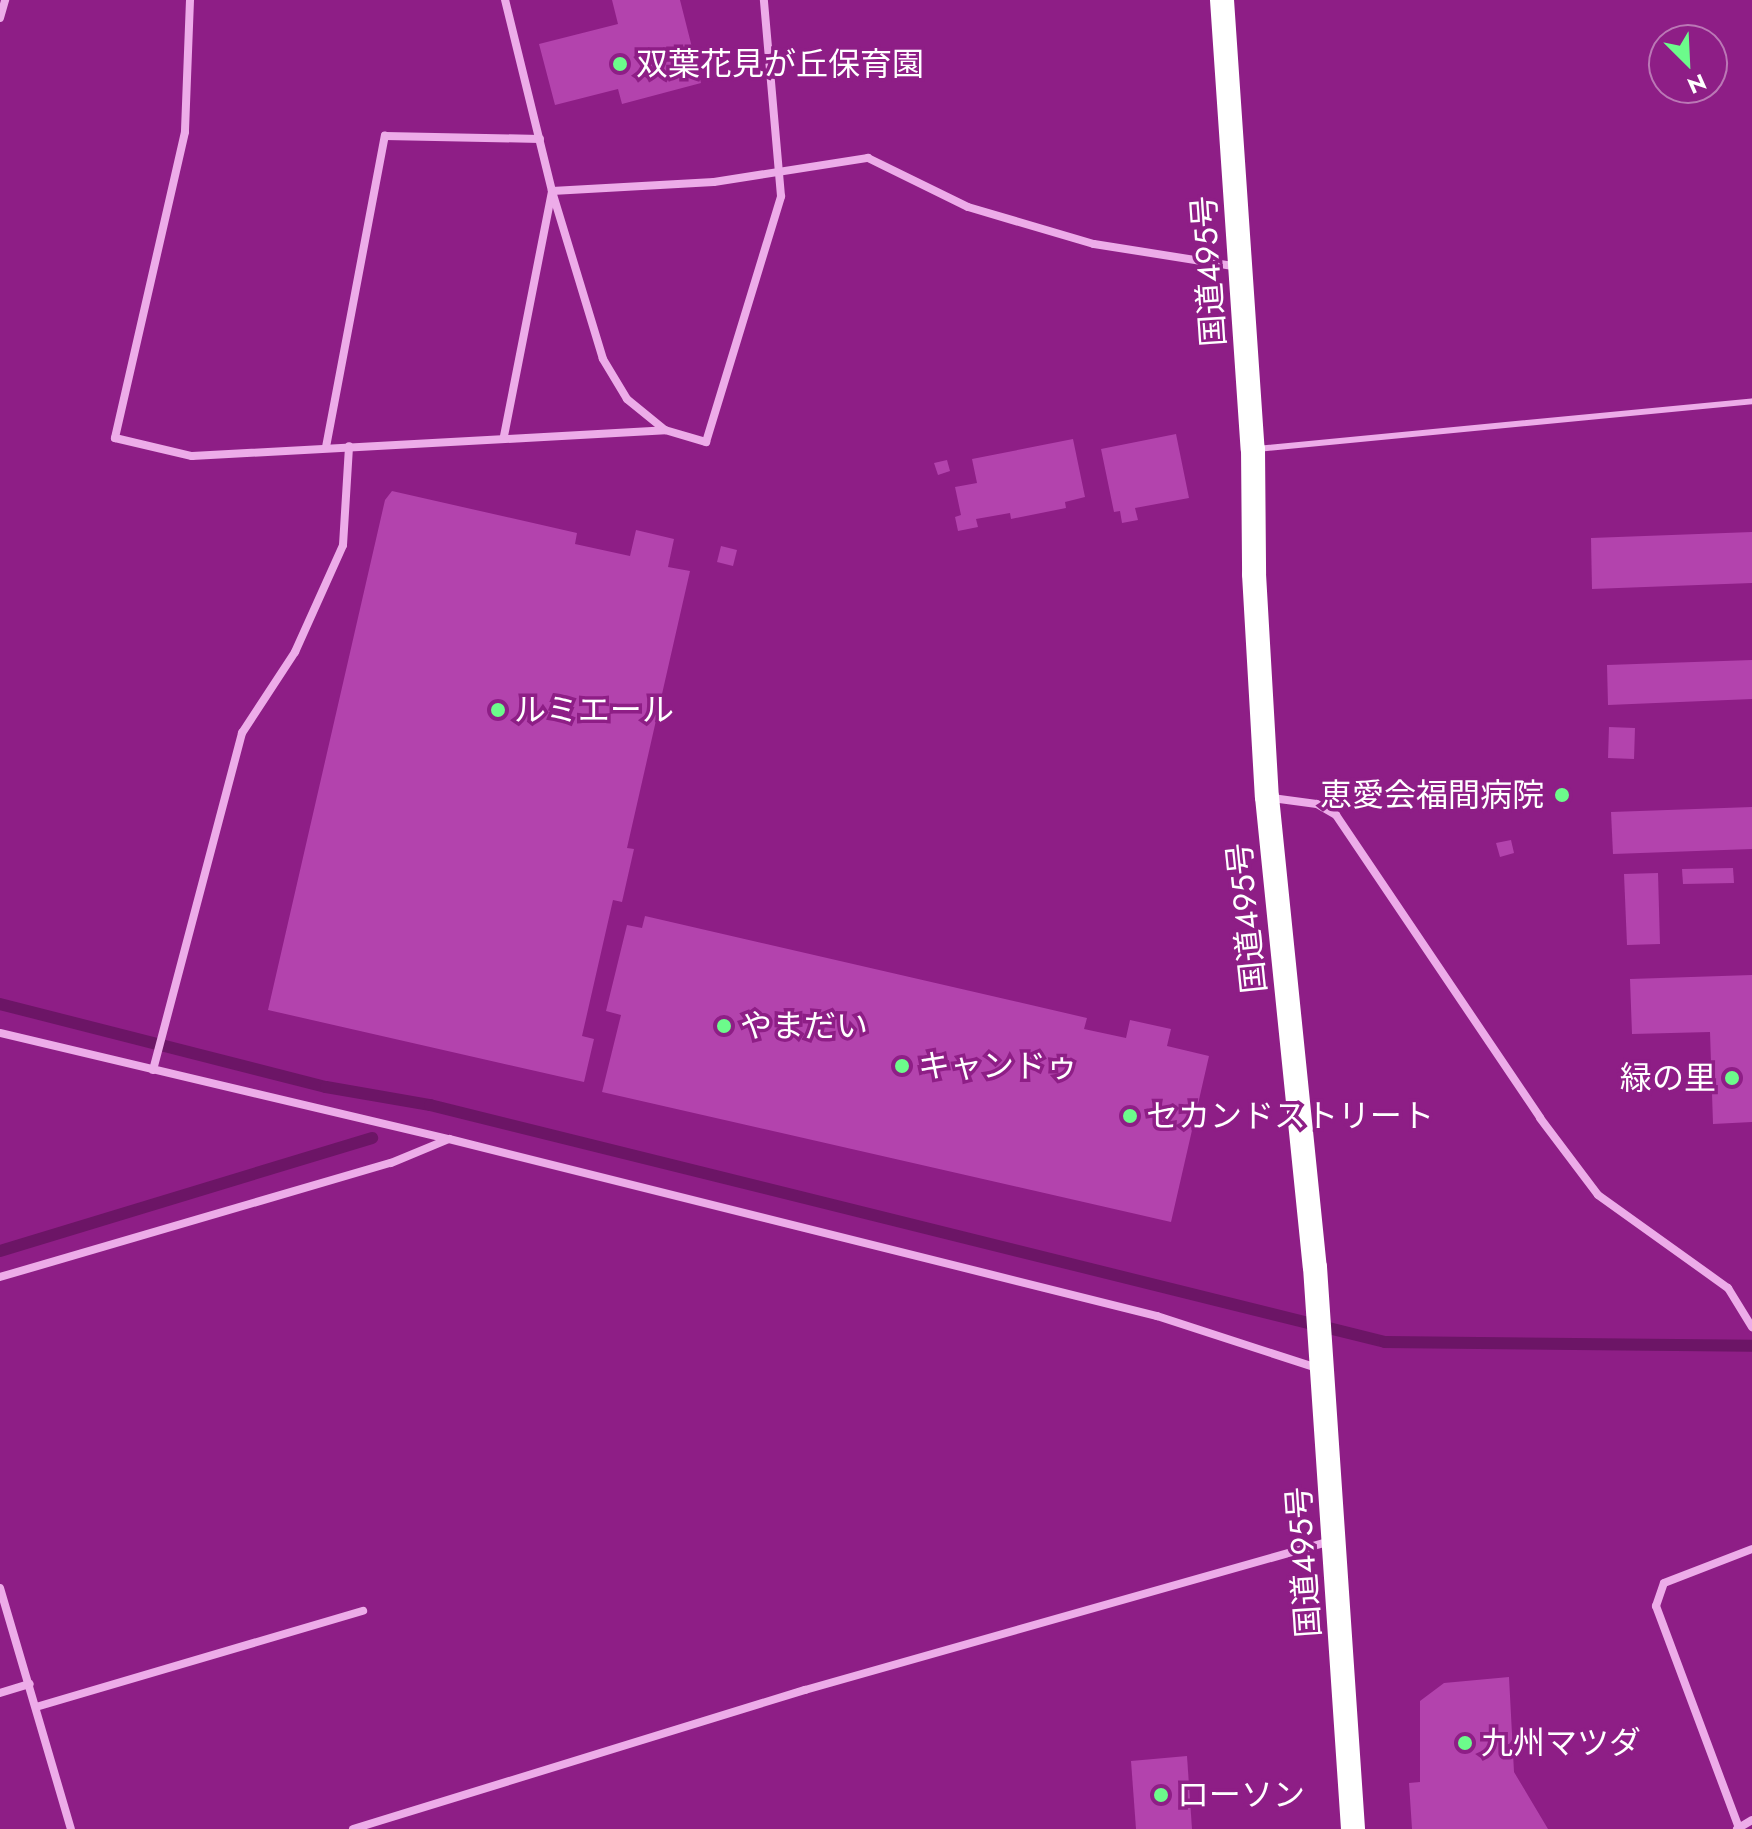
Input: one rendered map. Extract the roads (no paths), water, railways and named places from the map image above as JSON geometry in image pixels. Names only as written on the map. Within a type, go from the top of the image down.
[{"type":"highway","name":"国道495号","points":[[1222,0],[1253,449],[1254,574],[1267,797],[1315,1267],[1336,1540],[1353,1829]]},
{"type":"street","points":[[0,18],[5,0]]},
{"type":"street","points":[[190,0],[185,132],[115,438],[192,456],[504,436],[665,430],[706,442],[781,196],[764,0]]},
{"type":"street","points":[[505,0],[552,191],[603,359],[627,399],[665,430]]},
{"type":"street","points":[[326,447],[385,136],[540,139]]},
{"type":"street","points":[[552,191],[779,173],[868,158],[968,207],[1066,236],[1240,267]]},
{"type":"street","points":[[504,436],[552,191]]},
{"type":"street","points":[[153,1070],[242,733],[295,652],[343,545],[349,446]]},
{"type":"street","points":[[1267,797],[1317,804],[1336,815],[1540,1118],[1598,1195],[1728,1288],[1751,1324]]},
{"type":"street","points":[[0,1033],[449,1139],[1157,1316],[1323,1370]]},
{"type":"street","points":[[0,1277],[391,1163],[449,1139]]},
{"type":"street","points":[[353,1829],[805,1690],[1336,1540]]},
{"type":"street","points":[[1752,1549],[1664,1583],[1656,1606],[1738,1828],[1752,1820]]},
{"type":"street","points":[[0,1588],[71,1829]]},
{"type":"street","points":[[36,1707],[363,1611]]},
{"type":"street","points":[[0,1693],[30,1684]]},
{"type":"lane","points":[[1253,449],[1752,401]]},
{"type":"waterway","points":[[0,1004],[326,1087],[430,1105],[1385,1342],[1752,1346]]},
{"type":"waterway","points":[[0,1251],[372,1138]]},
{"type":"place","name":"双葉花見が丘保育園","points":[[620,64]]},
{"type":"place","name":"ルミエール","points":[[498,710]]},
{"type":"place","name":"恵愛会福間病院","points":[[1562,795]]},
{"type":"place","name":"やまだい","points":[[724,1026]]},
{"type":"place","name":"キャンドゥ","points":[[902,1066]]},
{"type":"place","name":"緑の里","points":[[1732,1078]]},
{"type":"place","name":"セカンドストリート","points":[[1130,1116]]},
{"type":"place","name":"九州マツダ","points":[[1465,1743]]},
{"type":"place","name":"ローソン","points":[[1161,1795]]}]
